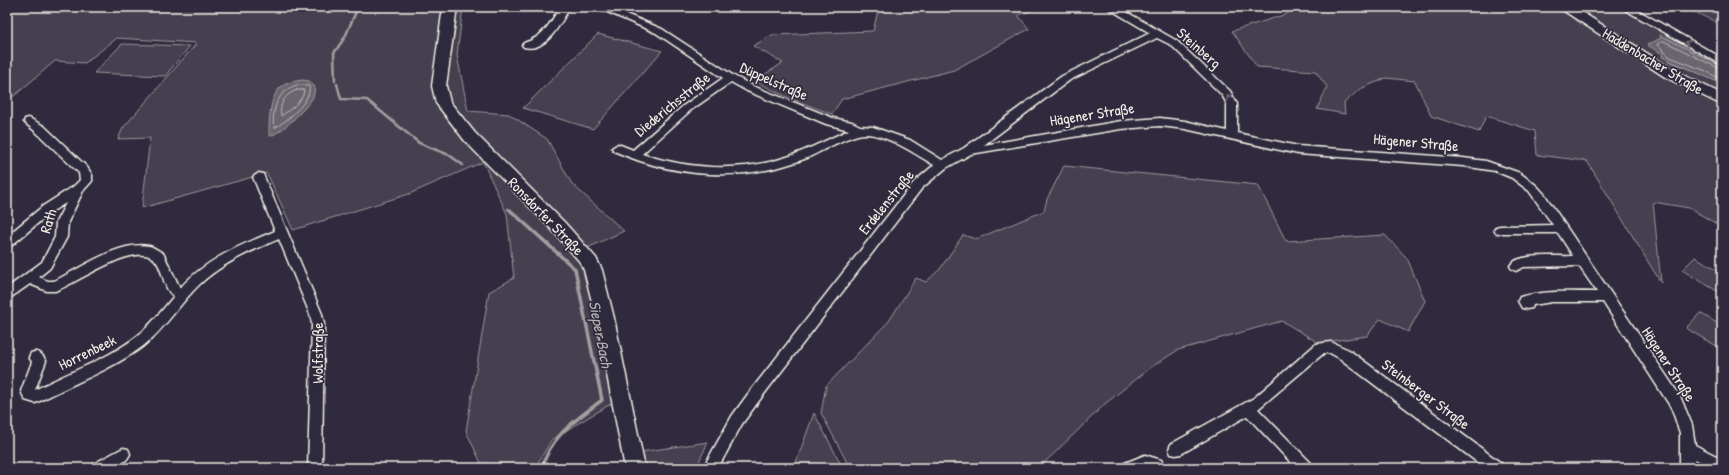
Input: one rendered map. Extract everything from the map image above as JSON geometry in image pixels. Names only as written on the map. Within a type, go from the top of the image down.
[{"type":"main road","name":"Ronsdorfer Straße","points":[[450,7],[439,86],[443,103],[448,112],[465,132],[559,227],[587,258],[593,270],[605,318],[635,468]]},
{"type":"main road","name":"Haddenbacher Straße","points":[[1565,7],[1670,74],[1722,100]]},
{"type":"street","points":[[527,45],[539,42],[550,34],[565,7]]},
{"type":"street","name":"Düppelstraße","points":[[601,7],[659,31],[730,78],[751,89],[808,113],[848,125],[858,130],[869,130],[906,143],[942,165]]},
{"type":"street","name":"Steinberg","points":[[1112,7],[1181,48],[1226,93],[1232,104],[1232,136]]},
{"type":"street","points":[[1625,7],[1722,62]]},
{"type":"street","name":"Erdelenstraße","points":[[710,468],[737,420],[912,192],[927,176],[942,165],[968,151],[1066,78],[1158,34]]},
{"type":"street","name":"Diederichsstraße","points":[[634,155],[687,108],[730,78]]},
{"type":"street","name":"Rath","points":[[7,243],[47,209],[78,189],[86,181],[86,175],[83,170],[40,129],[29,122]]},
{"type":"street","name":"Hägener Straße","points":[[968,151],[1146,122],[1180,124],[1298,150],[1463,162],[1504,170],[1518,175],[1532,185],[1683,415],[1688,430],[1687,468]]},
{"type":"street","name":"Diederichsstraße","points":[[618,148],[634,155],[689,170],[710,171],[749,169],[768,166],[791,159],[858,130]]},
{"type":"street","name":"Wolfstraße","points":[[259,177],[312,303],[318,324],[315,468]]},
{"type":"street","name":"Rath","points":[[7,295],[46,264],[61,237],[62,222],[78,189]]},
{"type":"street","points":[[1500,230],[1562,229]]},
{"type":"street","name":"Horrenbeek","points":[[36,357],[39,361],[28,391],[30,396],[35,397],[103,363],[138,343],[157,326],[194,282],[217,264],[241,251],[282,233]]},
{"type":"street","points":[[29,278],[47,286],[55,286],[123,253],[143,250],[155,253],[159,256],[175,291],[182,295]]},
{"type":"street","points":[[1516,266],[1521,262],[1583,261]]},
{"type":"street","points":[[1527,304],[1524,300],[1546,297],[1606,297]]},
{"type":"street","name":"Steinberger Straße","points":[[1248,408],[1267,395],[1321,348],[1329,346],[1334,348],[1496,468]]},
{"type":"street","points":[[1176,449],[1248,408],[1306,468]]},
{"type":"street","points":[[1688,449],[1722,466]]},
{"type":"street","points":[[100,468],[123,454]]},
{"type":"street","points":[[1130,468],[1145,461],[1157,466]]},
{"type":"shaded area","points":[[7,7],[463,7],[457,55],[468,111],[509,114],[547,139],[572,184],[624,231],[583,250],[614,402],[552,439],[535,468],[481,463],[466,431],[489,292],[514,278],[507,214],[483,162],[409,194],[293,230],[267,173],[142,208],[150,138],[118,139],[123,128],[197,43],[117,38],[85,63],[55,61],[7,102]]},
{"type":"shaded area","points":[[879,7],[1043,7],[1018,15],[1029,29],[954,70],[842,99],[832,114],[789,98],[754,81],[783,63],[753,46],[772,35],[873,31]]},
{"type":"shaded area","points":[[1291,7],[1626,7],[1722,60],[1722,67],[1666,37],[1661,37],[1663,55],[1668,61],[1704,75],[1722,84],[1722,227],[1689,208],[1653,202],[1661,283],[1587,161],[1537,155],[1535,131],[1486,116],[1479,132],[1431,116],[1415,81],[1386,78],[1360,89],[1344,103],[1345,114],[1317,109],[1327,87],[1315,71],[1257,67],[1232,31],[1287,14]]},
{"type":"shaded area","points":[[1684,7],[1722,7],[1722,25]]},
{"type":"shaded area","points":[[598,34],[662,51],[593,129],[523,108]]},
{"type":"shaded area","points":[[122,44],[190,46],[165,76],[94,73]]},
{"type":"shaded area","points":[[1064,166],[1258,185],[1286,241],[1385,235],[1407,258],[1425,301],[1408,332],[1380,319],[1367,336],[1319,343],[1282,321],[1178,350],[1153,366],[1106,403],[1039,468],[850,468],[821,413],[826,386],[889,321],[916,278],[926,282],[940,269],[963,235],[976,239],[1044,211],[1047,199]]},
{"type":"shaded area","points":[[1695,257],[1722,272],[1722,294],[1682,270]]},
{"type":"shaded area","points":[[1700,313],[1722,326],[1722,350],[1686,328]]},
{"type":"shaded area","points":[[814,413],[843,468],[794,468]]},
{"type":"shaded area","points":[[708,442],[696,468],[644,468],[640,452]]},
{"type":"water","points":[[1660,35],[1722,67],[1722,84],[1662,57],[1663,54],[1647,45],[1661,38]]},
{"type":"water","points":[[303,80],[309,81],[315,87],[312,99],[286,126],[274,135],[269,136],[270,110],[277,91],[286,84]]},
{"type":"waterway","name":"Sieper Bach","points":[[335,81],[334,53],[345,37],[358,7]]},
{"type":"waterway","name":"Sieper Bach","points":[[337,84],[341,99],[367,100],[419,143],[449,155],[463,165]]},
{"type":"waterway","name":"Sieper Bach","points":[[510,210],[575,269],[602,400],[574,421],[558,437],[551,447],[542,468]]}]
